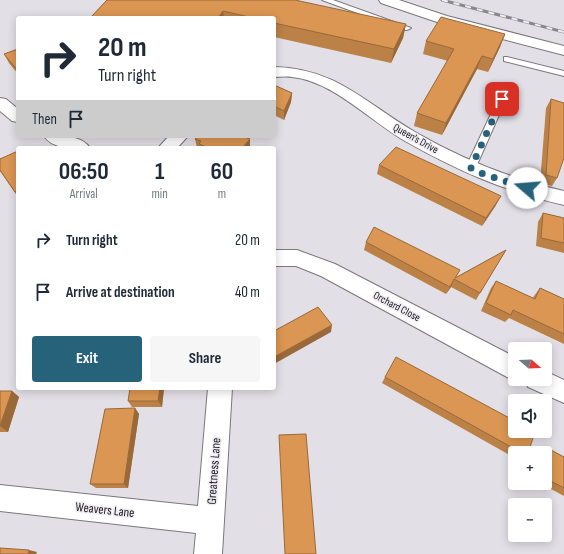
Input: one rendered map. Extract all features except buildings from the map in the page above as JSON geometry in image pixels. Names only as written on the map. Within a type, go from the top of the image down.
[{"type":"street","points":[[386,0],[442,19],[564,51]]},
{"type":"street","name":"Queen's Drive","points":[[276,72],[303,73],[333,86],[408,135],[483,174],[564,198]]},
{"type":"street","points":[[0,103],[16,115]]},
{"type":"street","points":[[58,138],[76,146]]},
{"type":"street","points":[[169,146],[177,138]]},
{"type":"street","name":"Orchard Close","points":[[276,258],[297,258],[328,270],[508,365]]},
{"type":"street","points":[[551,386],[564,392]]},
{"type":"street","name":"Greatness Lane","points":[[208,554],[220,390]]},
{"type":"street","name":"Weavers Lane","points":[[0,498],[210,521]]},
{"type":"lane","points":[[326,0],[407,28]]},
{"type":"lane","points":[[507,59],[564,74]]},
{"type":"lane","points":[[471,168],[502,99]]},
{"type":"railway","points":[[442,0],[564,32]]},
{"type":"route","points":[[502,99],[471,168],[483,174],[527,188]]}]
